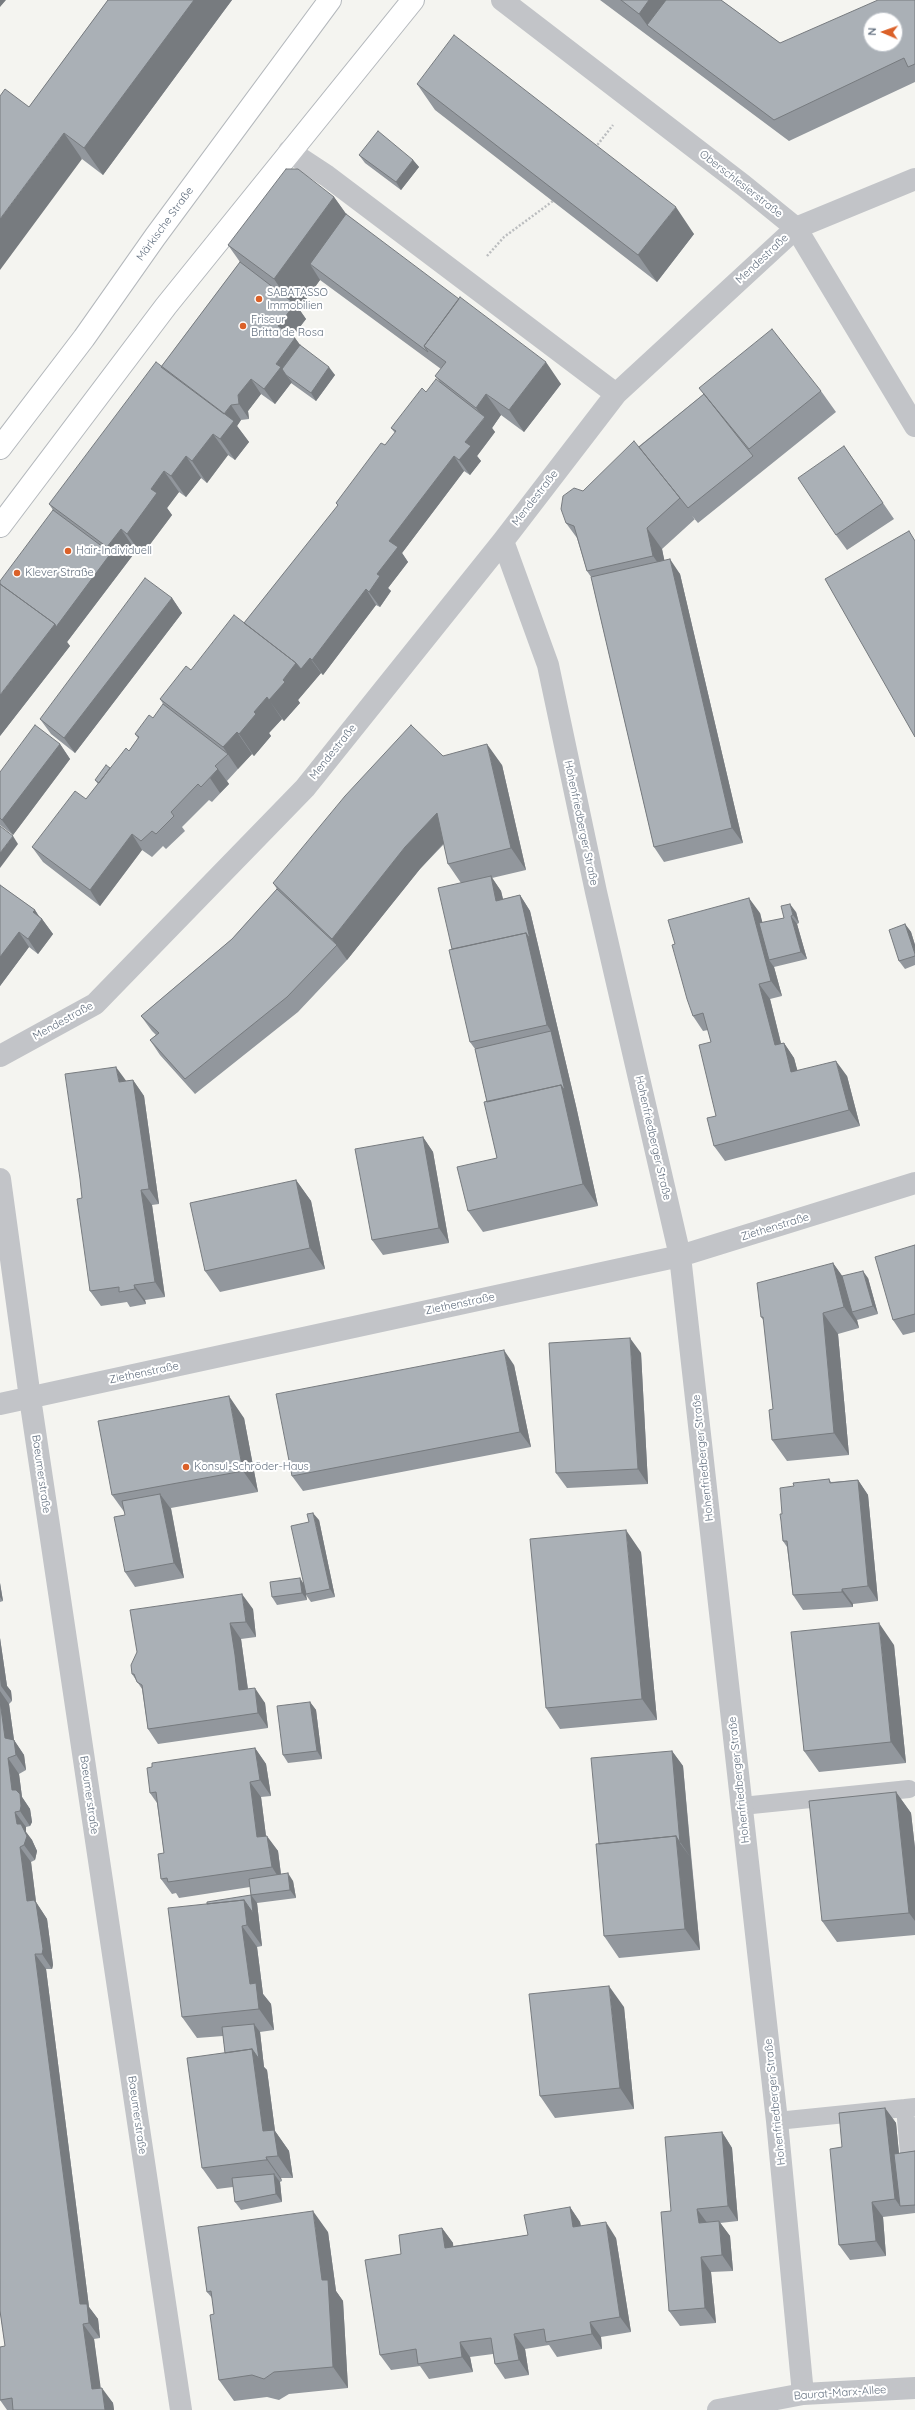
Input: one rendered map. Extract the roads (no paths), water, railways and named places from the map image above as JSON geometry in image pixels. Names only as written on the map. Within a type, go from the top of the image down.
[{"type":"main road","name":"Märkische Straße","points":[[0,448],[84,338],[155,237],[330,0]]},
{"type":"main road","points":[[0,526],[166,306],[289,151],[413,0]]},
{"type":"street","name":"Oberschlesierstraße","points":[[502,0],[743,184],[796,228],[915,426]]},
{"type":"street","points":[[289,151],[327,176],[616,394]]},
{"type":"street","name":"Mendestraße","points":[[0,1056],[95,1004],[304,788],[503,541],[616,394],[796,228],[915,179]]},
{"type":"street","name":"Hohenfriedberger Straße","points":[[503,541],[548,665],[596,892],[680,1256],[778,2122],[803,2394]]},
{"type":"street","name":"Baeumerstraße","points":[[0,1179],[30,1398],[181,2410]]},
{"type":"street","name":"Ziethenstraße","points":[[0,1404],[680,1256],[915,1183]]},
{"type":"street","name":"Baurat-Marx-Allee","points":[[718,2410],[803,2394],[915,2388]]},
{"type":"lane","points":[[742,1806],[909,1789]]},
{"type":"lane","points":[[778,2122],[910,2107],[909,2152]]},
{"type":"place","name":"SABATASSO Immobilien","points":[[259,299]]},
{"type":"place","name":"Friseur Britta de Rosa","points":[[243,326]]},
{"type":"place","name":"Hair-Individuell","points":[[68,551]]},
{"type":"place","name":"Klever Straße","points":[[17,573]]},
{"type":"place","name":"Konsul-Schröder-Haus","points":[[186,1467]]}]
